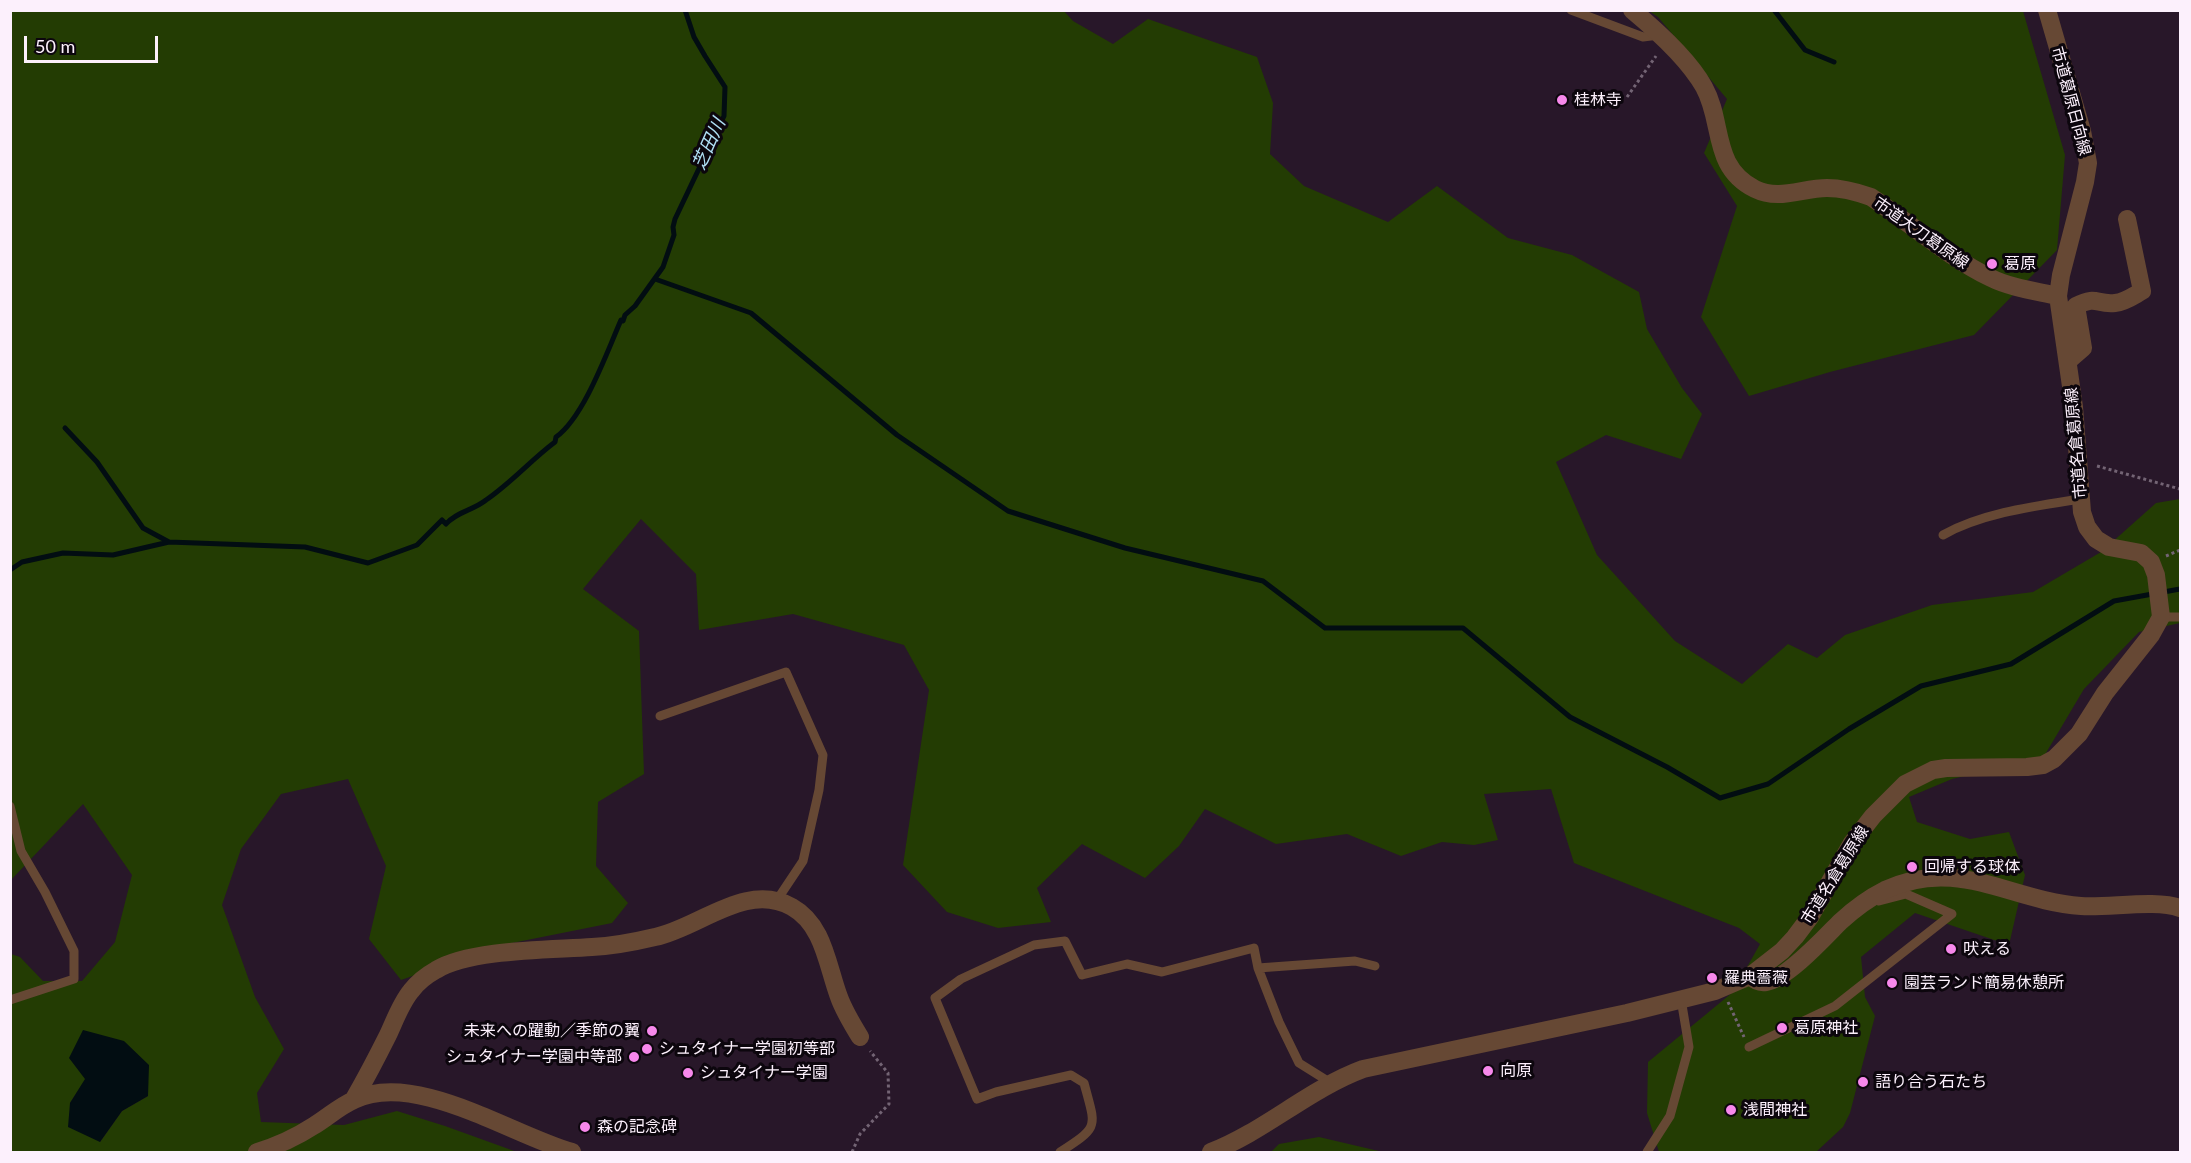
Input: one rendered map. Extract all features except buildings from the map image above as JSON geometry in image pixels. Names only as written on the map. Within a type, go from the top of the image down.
[{"type":"street","name":"市道大刀葛原線","points":[[1632,10],[1689,66],[1707,93],[1712,102],[1722,155],[1731,170],[1743,183],[1757,191],[1781,195],[1827,188],[1857,192],[1871,197],[1969,266],[1993,279],[2058,296]]},
{"type":"street","name":"市道葛原日向線","points":[[2047,10],[2082,131],[2088,163],[2058,296]]},
{"type":"street","points":[[2068,361],[2084,348],[2076,306],[2088,300],[2112,304],[2126,300],[2142,291],[2127,219]]},
{"type":"street","name":"市道名倉葛原線","points":[[1211,1152],[1248,1134],[1331,1083],[1364,1070],[1627,1013],[1721,989],[1750,976],[1774,958],[1795,937],[1810,916],[1852,843],[1880,808],[1905,784],[1933,770],[1946,768],[2043,765],[2054,759],[2079,734],[2105,693],[2146,642],[2161,608],[2157,581],[2151,562],[2141,553],[2109,547],[2096,539],[2087,527],[2080,499],[2074,407],[2058,296]]},
{"type":"street","points":[[1750,976],[1756,981],[1766,982],[1778,977],[1871,898],[1898,885],[1923,879],[1946,877],[1970,879],[2079,906],[2162,904],[2181,908]]},
{"type":"street","points":[[354,1099],[412,990],[436,969],[455,961],[512,952],[594,947],[638,941],[680,930],[727,906],[764,898],[777,900],[802,913],[819,936],[839,997],[860,1037]]},
{"type":"street","points":[[257,1152],[284,1142],[313,1127],[354,1099],[388,1093],[414,1094],[435,1099],[572,1152]]},
{"type":"lane","points":[[1571,10],[1643,37],[1662,39]]},
{"type":"lane","points":[[1943,535],[1955,528],[1985,518],[2080,499]]},
{"type":"lane","points":[[2161,608],[2181,617]]},
{"type":"lane","points":[[660,716],[786,672],[823,755],[819,790],[804,861],[777,900]]},
{"type":"lane","points":[[10,806],[21,851],[45,892],[74,951],[74,979],[10,1000]]},
{"type":"lane","points":[[1749,1047],[1834,1006],[1952,914],[1906,894],[1862,905]]},
{"type":"lane","points":[[1060,1152],[1088,1134],[1094,1119],[1084,1083],[1071,1075],[996,1092],[977,1099],[935,999],[961,979],[1034,945],[1065,941],[1082,975],[1127,963],[1162,972],[1254,948],[1258,969],[1299,1063],[1331,1083]]},
{"type":"lane","points":[[1258,969],[1355,961],[1375,966]]},
{"type":"lane","points":[[1647,1152],[1670,1116],[1689,1047],[1681,999]]},
{"type":"path","points":[[1627,97],[1662,39]]},
{"type":"path","points":[[2078,460],[2181,489]]},
{"type":"path","points":[[1721,989],[1749,1047]]},
{"type":"path","points":[[852,1152],[860,1134],[889,1104],[888,1073],[860,1037]]},
{"type":"green space","points":[[1063,10],[1073,21],[1113,44],[1148,19],[1257,57],[1273,103],[1270,154],[1304,186],[1388,222],[1437,186],[1508,238],[1572,255],[1639,292],[1647,329],[1682,388],[1702,414],[1681,459],[1606,435],[1556,462],[1597,555],[1675,641],[1742,684],[1788,644],[1817,658],[1845,635],[1932,605],[2033,592],[2101,552],[2156,503],[2180,499],[2180,623],[2139,632],[2084,689],[2043,758],[1952,779],[1909,797],[1917,822],[1970,839],[2009,832],[2025,875],[2009,945],[1915,913],[1861,957],[1865,997],[1875,1016],[1850,1113],[1843,1127],[1816,1152],[1659,1152],[1647,1113],[1648,1062],[1733,992],[1760,944],[1739,928],[1574,863],[1551,789],[1484,794],[1498,840],[1474,845],[1442,842],[1401,856],[1347,834],[1276,844],[1205,809],[1179,846],[1145,878],[1082,844],[1037,888],[1051,922],[998,928],[947,912],[903,865],[929,690],[904,645],[793,614],[699,630],[696,574],[641,519],[583,589],[639,631],[644,774],[598,802],[596,866],[628,903],[612,923],[502,945],[401,980],[369,939],[386,866],[348,779],[281,794],[241,849],[222,905],[255,997],[284,1049],[257,1093],[261,1122],[344,1125],[397,1111],[517,1152],[11,1152],[11,954],[20,957],[43,981],[82,981],[115,942],[132,875],[83,804],[11,880],[11,11]],"holes":[[[86,1079],[148,1096],[122,1111],[100,1142],[70,1103]]]},
{"type":"green space","points":[[1649,11],[2023,11],[2065,155],[2057,250],[1974,335],[1830,372],[1749,396],[1701,317],[1737,206],[1704,153],[1727,99],[1658,17]]},
{"type":"green space","points":[[1319,1137],[1383,1152],[1271,1152],[1279,1144]]},
{"type":"shaded area","points":[[83,1030],[124,1041],[149,1065],[148,1096],[122,1111],[100,1142],[68,1127],[70,1103],[85,1079],[69,1058]]},
{"type":"waterway","name":"芝田川","points":[[10,570],[22,562],[63,553],[113,555],[169,542],[305,547],[368,563],[417,545],[442,520],[446,524],[504,486],[555,442],[556,437],[566,428],[585,400],[621,320],[623,321],[625,315],[635,306],[663,267],[674,235],[675,219],[724,116],[725,87],[694,37],[685,10]]},
{"type":"waterway","points":[[1774,10],[1805,50],[1834,62]]},
{"type":"waterway","points":[[655,279],[751,313],[897,435],[1008,511],[1125,548],[1263,581],[1325,628],[1463,628],[1570,717],[1667,767],[1720,798],[1768,784],[1849,729],[1921,686],[2011,664],[2114,601],[2180,589]]},
{"type":"waterway","points":[[65,428],[97,462],[143,528],[169,542]]},
{"type":"place","name":"桂林寺","points":[[1562,100]]},
{"type":"place","name":"葛原","points":[[1992,264]]},
{"type":"place","name":"回帰する球体","points":[[1912,867]]},
{"type":"place","name":"吠える","points":[[1951,949]]},
{"type":"place","name":"羅典薔薇","points":[[1712,978]]},
{"type":"place","name":"園芸ランド簡易休憩所","points":[[1892,983]]},
{"type":"place","name":"葛原神社","points":[[1782,1028]]},
{"type":"place","name":"未来への躍動／季節の翼","points":[[652,1031]]},
{"type":"place","name":"シュタイナー学園初等部","points":[[647,1049]]},
{"type":"place","name":"シュタイナー学園中等部","points":[[634,1057]]},
{"type":"place","name":"向原","points":[[1488,1071]]},
{"type":"place","name":"シュタイナー学園","points":[[688,1073]]},
{"type":"place","name":"語り合う石たち","points":[[1863,1082]]},
{"type":"place","name":"浅間神社","points":[[1731,1110]]},
{"type":"place","name":"森の記念碑","points":[[585,1127]]}]
